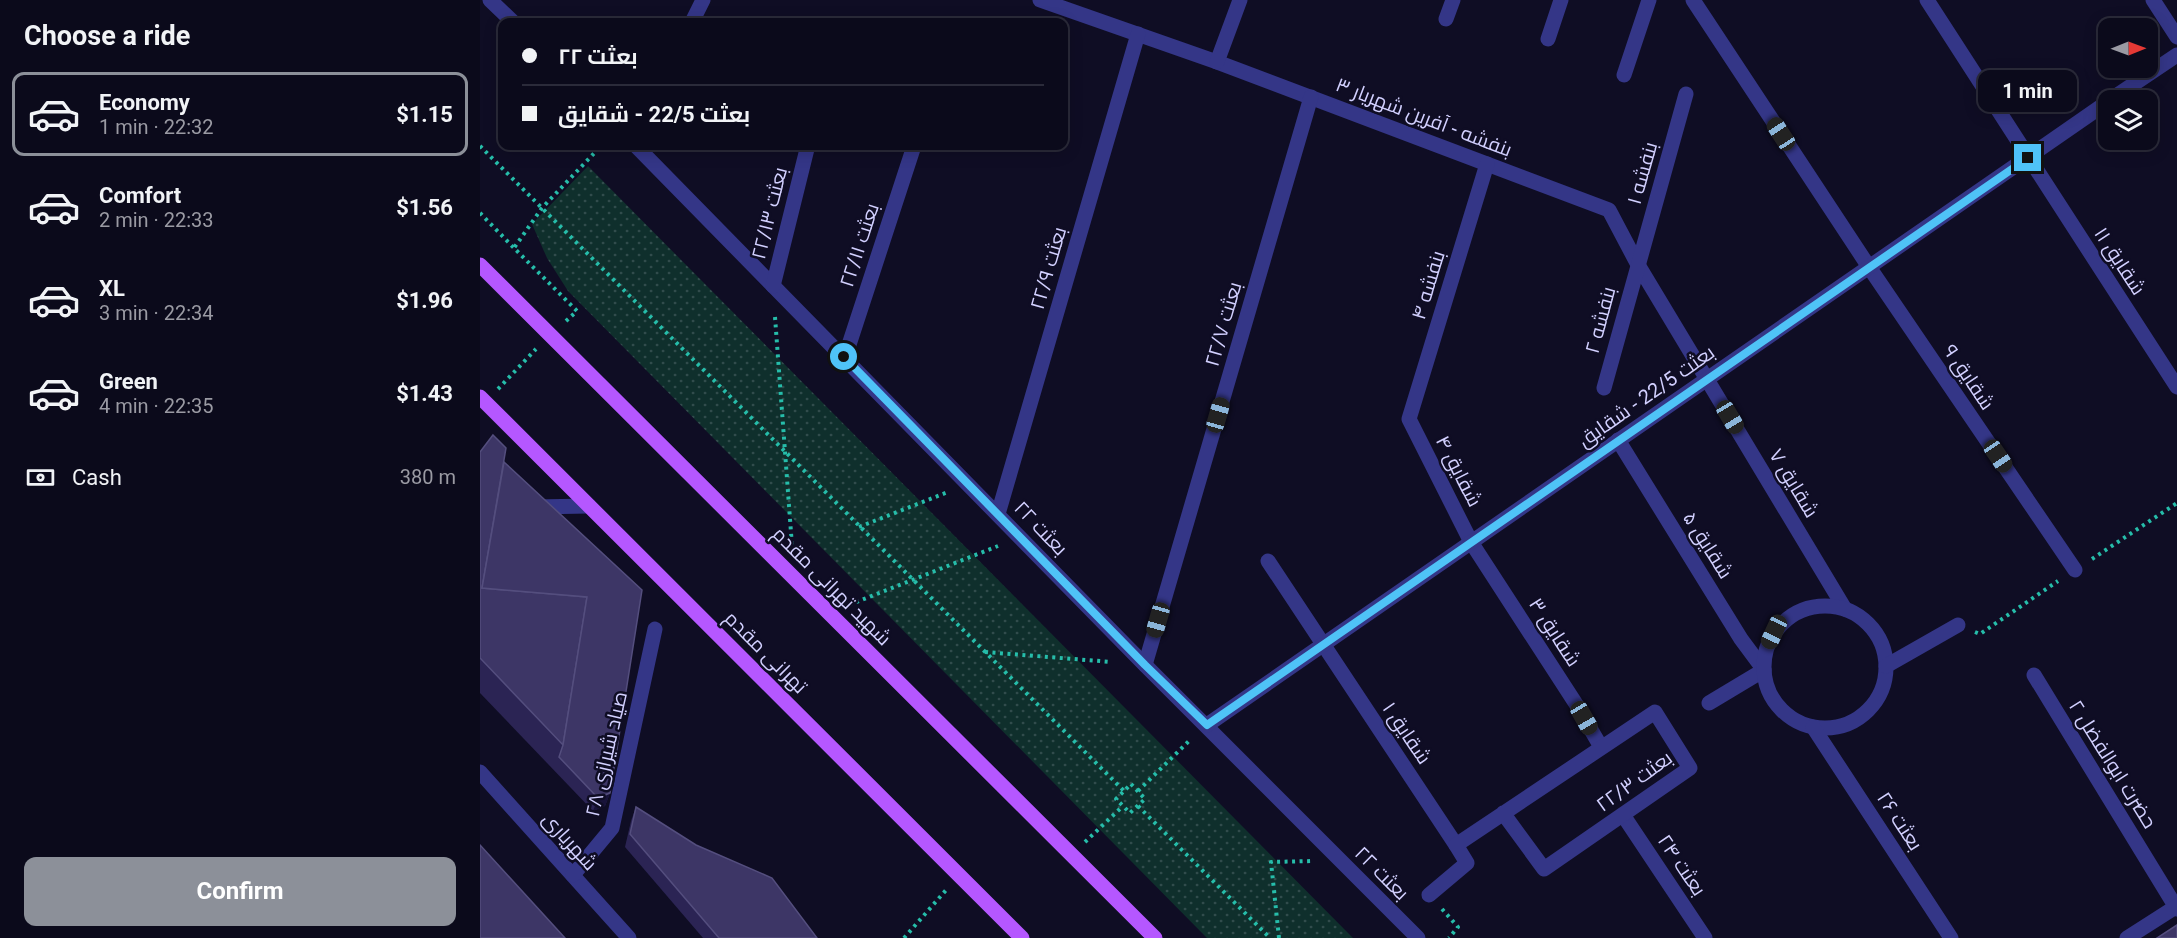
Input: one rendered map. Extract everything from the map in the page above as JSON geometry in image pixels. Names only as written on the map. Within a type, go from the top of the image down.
[{"type":"main road","name":"شهید تهرانی مقدم","points":[[480,265],[1155,938]]},
{"type":"main road","name":"تهرانی مقدم","points":[[483,399],[1022,938]]},
{"type":"street","points":[[490,0],[509,18]]},
{"type":"street","points":[[694,18],[703,0]]},
{"type":"street","name":"بنفشه - آفرین شهریار ۳","points":[[1040,0],[1057,3],[1217,62],[1609,210],[1637,262],[1707,379]]},
{"type":"street","points":[[1217,62],[1240,0]]},
{"type":"street","points":[[1446,19],[1453,0]]},
{"type":"street","points":[[1548,39],[1561,0]]},
{"type":"street","points":[[1624,75],[1649,0]]},
{"type":"street","name":"شقایق ۹","points":[[1693,0],[1869,267],[2075,570]]},
{"type":"street","points":[[2153,0],[2177,37]]},
{"type":"street","name":"شقایق ۱۱","points":[[1929,3],[2177,387]]},
{"type":"street","name":"بعثت ۲۲/۹","points":[[998,514],[1138,34]]},
{"type":"street","name":"بعثت 22/5 - شقایق","points":[[2126,90],[2177,54]]},
{"type":"street","name":"بنفشه ۱","points":[[1637,262],[1686,94]]},
{"type":"street","name":"بعثت ۲۲/۷","points":[[1145,665],[1311,97]]},
{"type":"street","name":"بعثت 22/5 - شقایق","points":[[1207,725],[2098,109]]},
{"type":"street","name":"بعثت ۲۲","points":[[640,150],[1145,665],[1418,938]]},
{"type":"street","name":"بعثت ۲۲/۱۳","points":[[773,286],[807,150]]},
{"type":"street","name":"بعثت ۲۲/۱۱","points":[[844,357],[913,150]]},
{"type":"street","name":"بنفشه ۴","points":[[1409,419],[1487,164]]},
{"type":"street","name":"بنفشه ۲","points":[[1604,388],[1637,262]]},
{"type":"street","name":"شقایق ۷","points":[[1707,379],[1845,609]]},
{"type":"street","name":"شقایق ۴","points":[[1409,419],[1471,542]]},
{"type":"street","name":"شقایق ۵","points":[[1618,440],[1741,639],[1764,670]]},
{"type":"street","points":[[524,507],[589,506]]},
{"type":"street","name":"شقایق ۳","points":[[1471,542],[1576,704],[1601,747]]},
{"type":"street","name":"شقایق ۱","points":[[1268,561],[1456,845]]},
{"type":"street","points":[[1826,605],[1845,609],[1862,618],[1875,631],[1883,648],[1886,666],[1884,684],[1876,700],[1864,714],[1849,723],[1831,728],[1813,727],[1794,720],[1779,707],[1768,690],[1764,670],[1766,650],[1774,632],[1788,617],[1806,608],[1826,605]]},
{"type":"street","points":[[1886,666],[1958,625]]},
{"type":"street","name":"صیاد شیرازی ۲۸","points":[[573,875],[612,828],[655,629]]},
{"type":"street","points":[[1709,703],[1764,670]]},
{"type":"street","name":"حضرت ابوالفضل ۲","points":[[2034,675],[2177,907]]},
{"type":"street","name":"بعثت ۲۲/۳","points":[[1655,712],[1690,768],[1544,869],[1503,813],[1601,747],[1655,712]]},
{"type":"street","name":"بعثت ۲۶","points":[[1813,727],[1951,938]]},
{"type":"street","name":"شهریاری","points":[[480,772],[629,938]]},
{"type":"street","points":[[1429,895],[1467,863],[1456,845],[1503,813]]},
{"type":"street","name":"بعثت ۲۴","points":[[1623,815],[1705,938]]},
{"type":"street","points":[[2127,938],[2177,907]]},
{"type":"path","points":[[480,146],[1124,791]]},
{"type":"path","points":[[514,248],[542,208],[597,150]]},
{"type":"path","points":[[480,213],[577,311],[483,399]]},
{"type":"path","points":[[773,286],[795,579]]},
{"type":"path","points":[[860,527],[968,484]]},
{"type":"path","points":[[829,613],[1020,537]]},
{"type":"path","points":[[984,652],[1145,665]]},
{"type":"path","points":[[1138,791],[1207,725]]},
{"type":"path","points":[[1131,784],[1146,799],[1130,813],[1116,799],[1124,791],[1131,784]]},
{"type":"path","points":[[1072,855],[1123,806]]},
{"type":"path","points":[[1138,806],[1270,938]]},
{"type":"path","points":[[1279,938],[1271,862],[1339,861]]},
{"type":"path","points":[[904,938],[959,875]]},
{"type":"path","points":[[1429,895],[1458,927],[1449,938]]},
{"type":"green space","points":[[588,166],[1353,938],[1207,938],[568,291],[547,258],[532,224]]},
{"type":"building","points":[[493,435],[506,448],[482,588],[587,597],[563,745],[480,658],[480,452]]},
{"type":"building","points":[[504,462],[642,590],[610,793],[598,798],[559,757],[563,745],[587,597],[482,588]]},
{"type":"building","points":[[636,807],[696,845],[772,878],[817,938],[719,938],[630,834]]},
{"type":"building","points":[[480,845],[565,938],[480,938]]},
{"type":"building","points":[[2177,925],[2177,938],[2157,938]]},
{"type":"route","points":[[844,357],[1145,665],[1207,725],[2028,158]]}]
